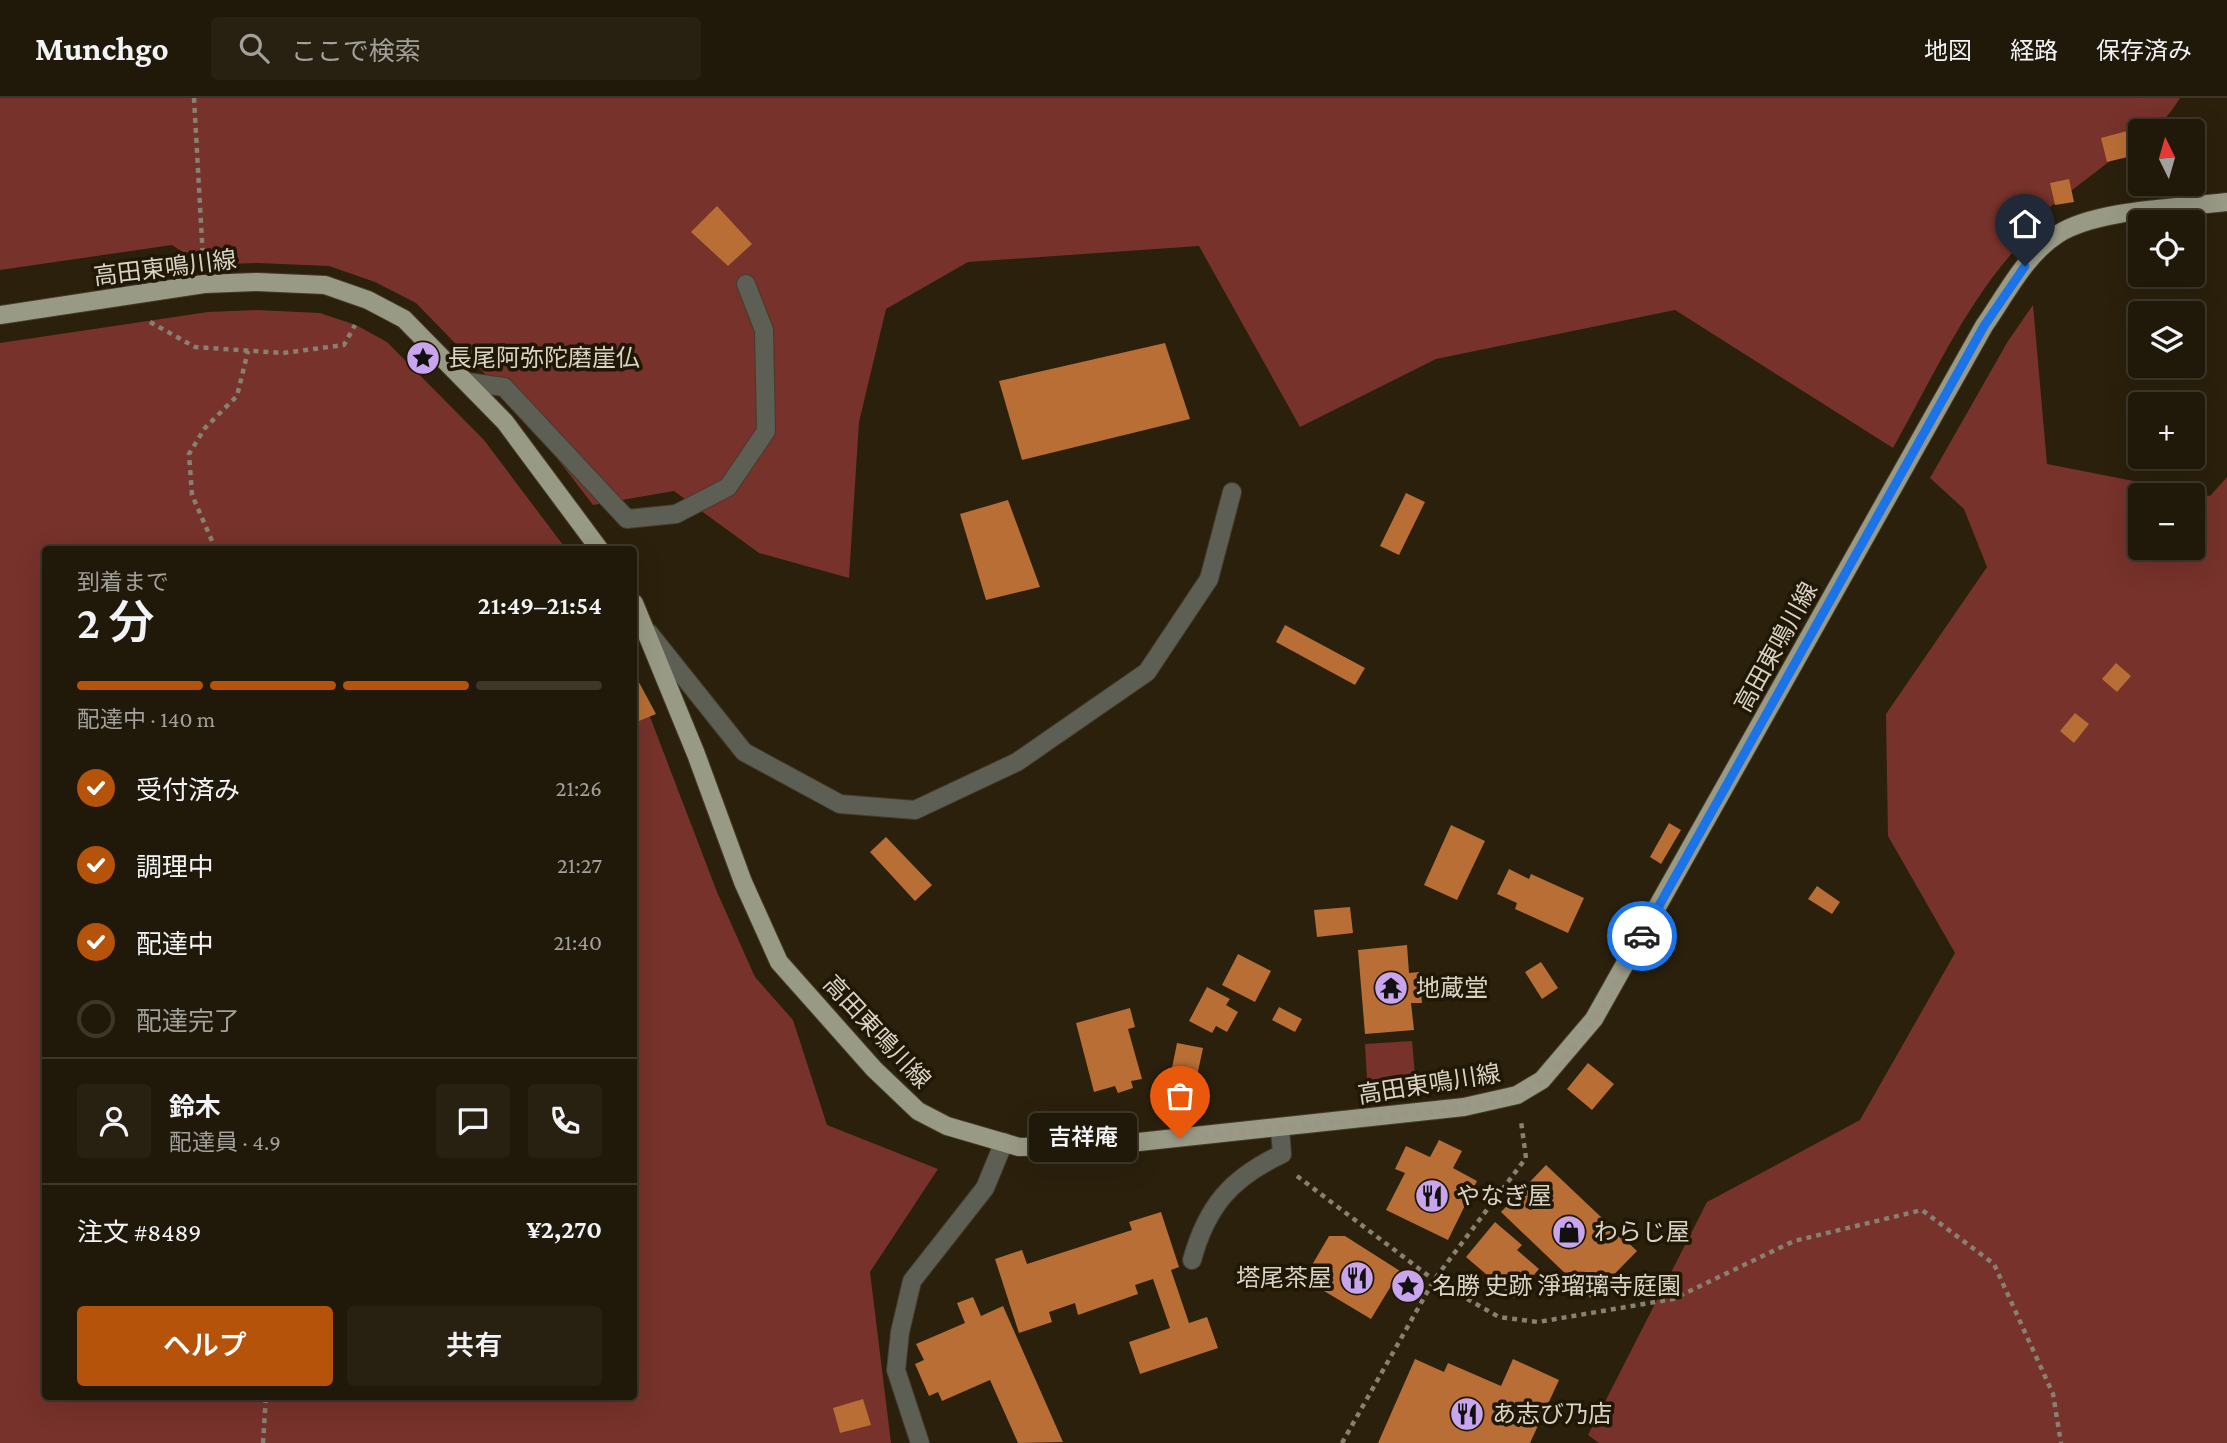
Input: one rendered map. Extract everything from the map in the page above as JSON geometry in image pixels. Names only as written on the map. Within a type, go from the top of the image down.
[{"type":"main road","name":"高田東鳴川線","points":[[637,610],[743,882],[779,962],[874,1069],[918,1111],[947,1126],[1019,1147],[1111,1145],[1280,1129],[1464,1107],[1517,1095],[1542,1080],[1562,1061],[1594,1018],[1984,326],[2025,266],[2056,235],[2085,220],[2227,202]]},
{"type":"main road","name":"高田東鳴川線","points":[[0,315],[204,284],[257,282],[325,285],[368,300],[404,319],[505,422],[597,546]]},
{"type":"street","points":[[467,382],[504,387],[627,519],[676,514],[729,487],[766,431],[764,330],[746,284]]},
{"type":"street","points":[[643,625],[744,752],[840,804],[915,810],[1017,762],[1147,672],[1209,579],[1232,492]]},
{"type":"street","points":[[1192,1260],[1201,1228],[1219,1200],[1255,1167],[1282,1154],[1280,1129]]},
{"type":"street","points":[[920,1443],[896,1370],[900,1332],[912,1281],[985,1188],[1004,1142]]},
{"type":"path","points":[[194,98],[204,284]]},
{"type":"path","points":[[114,298],[195,347],[283,353],[344,345],[368,300]]},
{"type":"path","points":[[214,546],[191,495],[190,454],[205,428],[237,396],[248,351]]},
{"type":"path","points":[[1342,1443],[1434,1280],[1526,1158],[1517,1095]]},
{"type":"path","points":[[1282,1154],[1283,1165],[1434,1280],[1499,1317],[1538,1322],[1673,1299],[1794,1241],[1922,1210],[1994,1264],[2053,1394],[2061,1443]]},
{"type":"path","points":[[263,1443],[266,1400]]},
{"type":"shaded area","points":[[0,98],[2180,98],[2164,119],[2128,119],[2128,147],[2025,226],[2026,238],[1969,311],[1893,448],[1675,310],[1436,359],[1300,427],[1199,246],[968,262],[886,309],[859,422],[849,578],[759,553],[674,491],[593,505],[520,410],[416,303],[375,282],[329,266],[257,263],[202,265],[172,245],[0,270]]},
{"type":"shaded area","points":[[2033,305],[2047,464],[2144,483],[2128,483],[2128,560],[2205,560],[2205,495],[2210,496],[2227,477],[2227,1443],[1599,1443],[1588,1435],[1707,1202],[1860,1120],[1955,953],[1888,836],[1886,714],[1987,567],[1964,509],[1930,478],[2008,341]]},
{"type":"shaded area","points":[[257,310],[320,313],[356,325],[387,342],[484,440],[564,546],[42,546],[42,1400],[637,1400],[637,683],[717,892],[755,977],[793,1020],[827,1125],[938,1169],[870,1272],[891,1443],[0,1443],[0,343],[208,312]]},
{"type":"shaded area","points":[[1412,1041],[1415,1076],[1367,1080],[1365,1044]]},
{"type":"building","points":[[2128,131],[2128,157],[2107,162],[2101,138]]},
{"type":"building","points":[[2069,179],[2074,202],[2055,205],[2050,183]]},
{"type":"building","points":[[717,206],[752,244],[728,266],[691,232]]},
{"type":"building","points":[[1165,343],[1190,419],[1022,460],[999,381]]},
{"type":"building","points":[[1406,493],[1425,502],[1399,555],[1380,546]]},
{"type":"building","points":[[1008,500],[1040,587],[986,600],[960,514]]},
{"type":"building","points":[[1285,625],[1365,668],[1355,685],[1276,642]]},
{"type":"building","points":[[2116,663],[2131,676],[2117,692],[2102,679]]},
{"type":"building","points":[[637,679],[656,714],[637,722]]},
{"type":"building","points":[[2075,713],[2089,724],[2074,743],[2060,731]]},
{"type":"building","points":[[1669,823],[1681,830],[1661,864],[1650,857]]},
{"type":"building","points":[[1451,825],[1485,841],[1457,900],[1424,885]]},
{"type":"building","points":[[886,837],[932,885],[915,901],[870,852]]},
{"type":"building","points":[[1509,869],[1529,879],[1531,874],[1584,898],[1568,933],[1515,909],[1517,903],[1497,894]]},
{"type":"building","points":[[1817,886],[1840,902],[1832,914],[1808,899]]},
{"type":"building","points":[[1350,907],[1353,933],[1317,937],[1314,910]]},
{"type":"building","name":"地蔵堂","points":[[1407,945],[1409,973],[1419,972],[1422,1003],[1411,1003],[1414,1030],[1365,1034],[1358,950]]},
{"type":"building","points":[[1238,954],[1271,971],[1255,1002],[1222,985]]},
{"type":"building","points":[[1541,962],[1558,988],[1542,999],[1525,972]]},
{"type":"building","points":[[1207,987],[1230,999],[1226,1005],[1238,1012],[1227,1032],[1216,1026],[1212,1033],[1189,1021]]},
{"type":"building","points":[[1279,1007],[1302,1019],[1295,1032],[1272,1020]]},
{"type":"building","points":[[1130,1008],[1135,1027],[1128,1029],[1142,1079],[1131,1081],[1133,1088],[1118,1093],[1115,1086],[1094,1092],[1076,1023]]},
{"type":"building","points":[[1177,1043],[1203,1048],[1191,1104],[1166,1098]]},
{"type":"building","points":[[1588,1063],[1614,1084],[1592,1110],[1567,1089]]},
{"type":"building","name":"やなぎ屋","points":[[1439,1140],[1462,1151],[1453,1168],[1477,1181],[1448,1240],[1386,1210],[1405,1173],[1395,1169],[1406,1146],[1430,1157]]},
{"type":"building","name":"わらじ屋","points":[[1546,1165],[1637,1251],[1591,1298],[1501,1212]]},
{"type":"building","points":[[1161,1212],[1179,1267],[1171,1270],[1189,1323],[1207,1317],[1218,1348],[1140,1374],[1129,1342],[1170,1328],[1153,1279],[1135,1285],[1138,1294],[1078,1315],[1075,1303],[1049,1312],[1052,1322],[1019,1333],[995,1259],[1022,1250],[1027,1264],[1132,1230],[1129,1222]]},
{"type":"building","points":[[1495,1222],[1522,1245],[1517,1250],[1539,1269],[1514,1298],[1466,1257]]},
{"type":"building","name":"塔尾茶屋","points":[[1329,1236],[1345,1236],[1400,1271],[1371,1319],[1314,1285],[1322,1271],[1312,1265]]},
{"type":"building","points":[[973,1297],[981,1316],[1003,1306],[1063,1442],[1018,1443],[990,1380],[942,1401],[938,1392],[929,1396],[915,1364],[924,1360],[916,1344],[965,1323],[957,1303]]},
{"type":"building","name":"あ志び乃店","points":[[1415,1359],[1444,1372],[1448,1363],[1501,1386],[1513,1359],[1559,1380],[1530,1443],[1378,1443]]},
{"type":"building","points":[[863,1399],[871,1425],[840,1433],[833,1408]]},
{"type":"way so far","points":[[1180,1138],[1464,1107],[1517,1095],[1542,1080],[1562,1061],[1594,1018],[1642,936]]},
{"type":"place","name":"長尾阿弥陀磨崖仏","points":[[423,358]]},
{"type":"place","name":"地蔵堂","points":[[1391,988]]},
{"type":"place","name":"吉祥庵","points":[[1180,1138]]},
{"type":"place","name":"やなぎ屋","points":[[1432,1196]]},
{"type":"place","name":"わらじ屋","points":[[1569,1232]]},
{"type":"place","name":"塔尾茶屋","points":[[1357,1278]]},
{"type":"place","name":"名勝 史跡 淨瑠璃寺庭園","points":[[1408,1286]]},
{"type":"place","name":"あ志び乃店","points":[[1467,1414]]},
{"type":"route","points":[[1642,936],[1984,326],[2025,266]]}]
